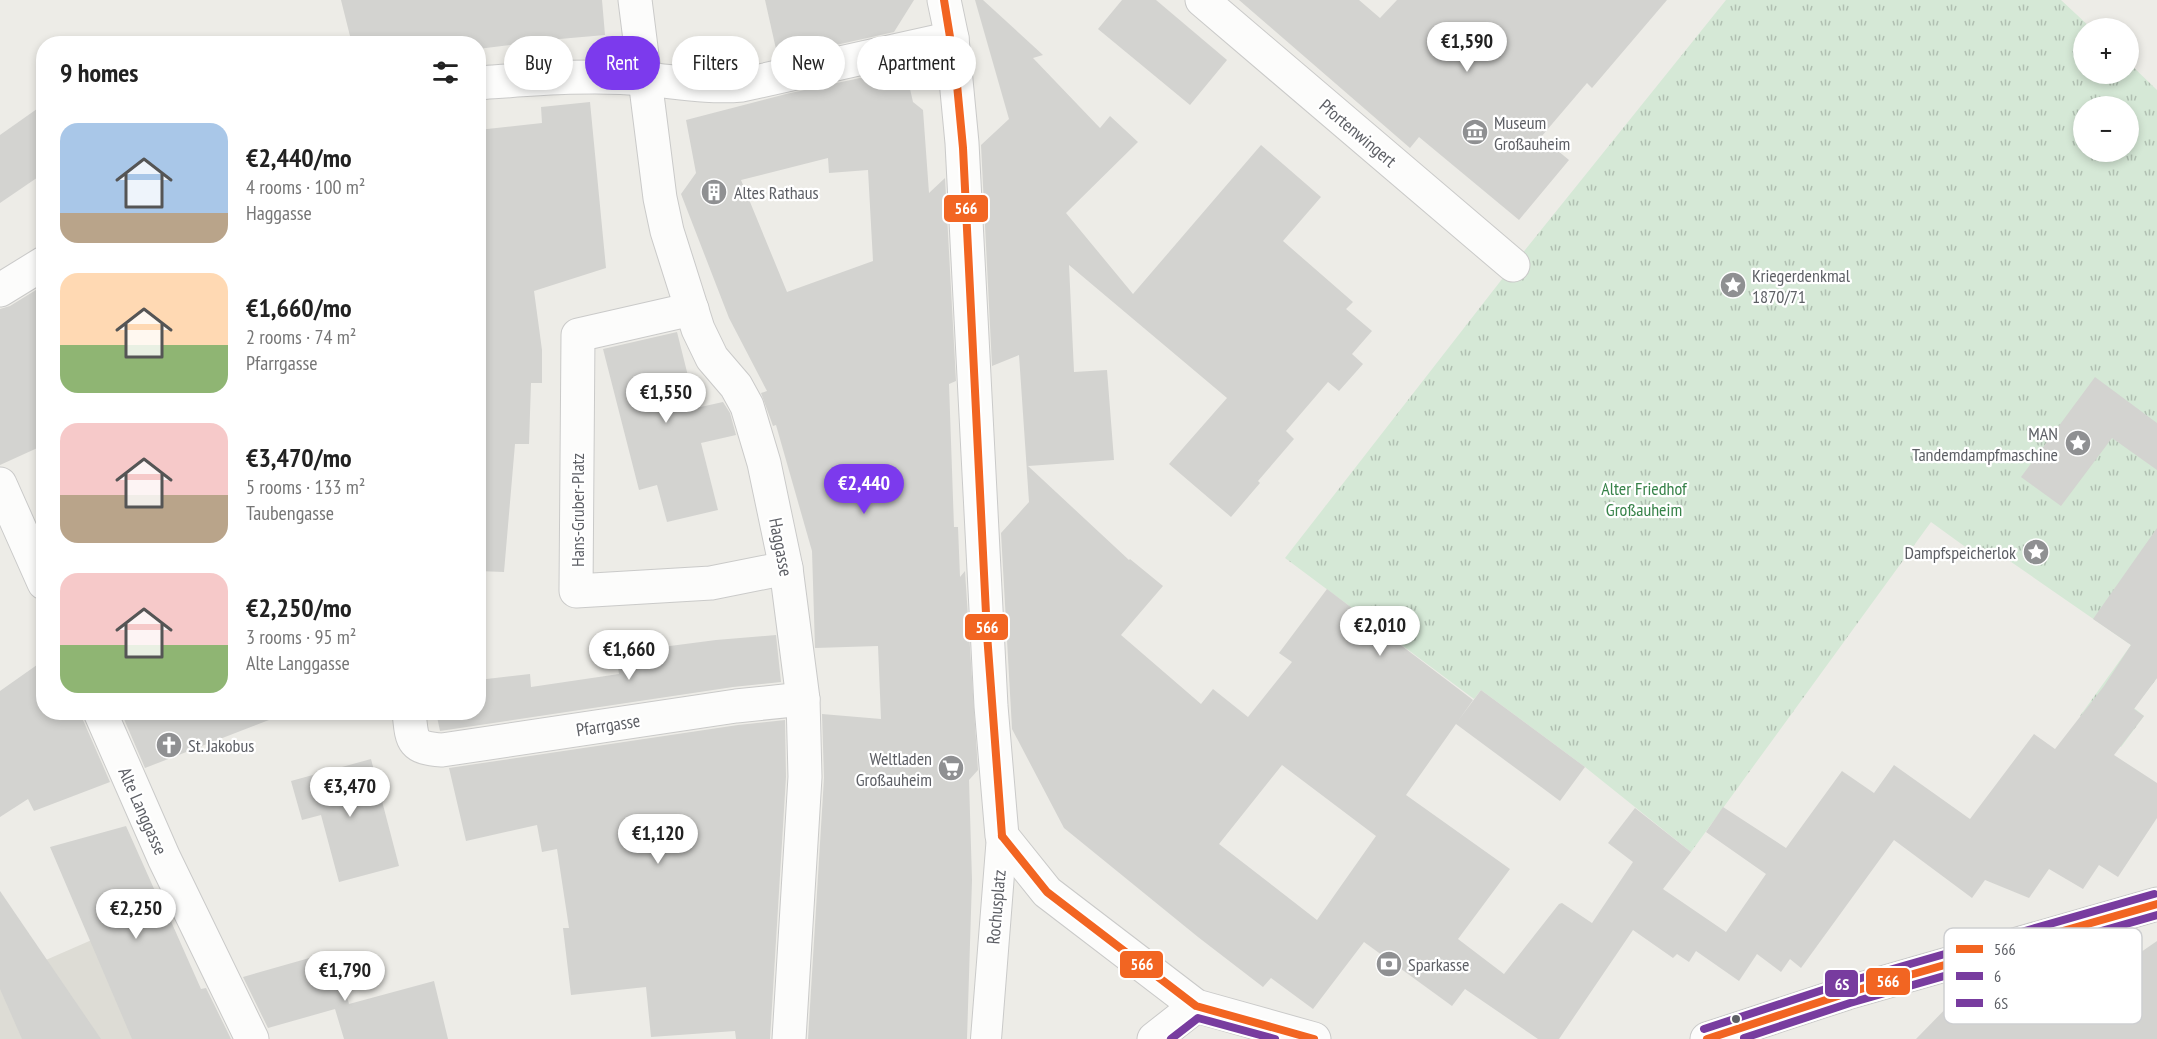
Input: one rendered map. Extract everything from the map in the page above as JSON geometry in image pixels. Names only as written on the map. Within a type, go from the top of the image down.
[{"type":"street","name":"Haggasse","points":[[635,0],[639,36]]},
{"type":"street","points":[[944,0],[952,36]]},
{"type":"street","name":"Pfortenwingert","points":[[1203,0],[1513,265]]},
{"type":"street","points":[[660,81],[719,87],[742,85],[857,59]]},
{"type":"street","points":[[486,82],[585,77]]},
{"type":"street","name":"Haggasse","points":[[645,90],[660,198],[668,231],[698,328],[712,358],[736,386],[747,406],[764,463],[786,568],[803,699],[805,777],[789,1039]]},
{"type":"street","points":[[957,90],[962,143],[993,745],[1002,836]]},
{"type":"street","points":[[0,290],[36,268]]},
{"type":"street","name":"Hans-Gruber-Platz","points":[[692,309],[578,335],[576,591],[711,583],[786,568]]},
{"type":"street","points":[[0,484],[36,565]]},
{"type":"street","name":"Pfarrgasse","points":[[412,728],[424,749],[442,750],[724,708],[803,699]]},
{"type":"street","name":"Alte Langgasse","points":[[104,720],[164,858],[252,1039]]},
{"type":"street","name":"Rochusplatz","points":[[1002,836],[1047,892],[1196,1006]]},
{"type":"street","name":"Rochusplatz","points":[[986,1039],[1002,836]]},
{"type":"street","points":[[2073,928],[2157,904]]},
{"type":"street","points":[[1707,1039],[1847,993],[1944,965]]},
{"type":"street","points":[[1154,1039],[1196,1006],[1314,1039]]},
{"type":"shaded area","points":[[165,908],[221,1039],[0,1039],[0,980]]},
{"type":"green space","name":"Alter Friedhof Großauheim","points":[[1726,0],[2061,0],[2080,18],[2073,18],[2073,84],[2139,84],[2139,73],[2157,90],[2157,678],[2134,708],[2144,716],[2121,747],[2080,716],[2131,645],[1991,548],[1982,559],[1931,522],[1691,852],[1585,767],[1481,690],[1474,699],[1285,558],[1513,265]]},
{"type":"building","points":[[341,0],[602,0],[605,35],[573,38],[573,36],[504,36],[504,46],[486,48],[486,36],[350,36]]},
{"type":"building","points":[[765,0],[914,0],[894,32],[876,36],[857,36],[857,40],[845,43],[845,36],[773,36]]},
{"type":"building","points":[[975,0],[983,0],[1043,55],[1033,58],[1100,128],[1110,116],[1138,142],[1066,213],[1133,294],[1261,145],[1321,197],[1283,241],[1353,302],[1346,309],[1372,331],[1352,354],[1363,364],[1339,391],[1328,382],[1286,431],[1294,439],[1231,517],[1169,464],[1227,398],[1069,265],[1074,372],[1107,370],[1114,460],[1028,466],[1129,560],[1163,586],[1121,635],[1201,704],[1213,689],[1248,717],[1292,662],[1279,653],[1327,589],[1473,700],[1458,721],[1481,690],[1585,767],[1560,801],[1456,724],[1406,795],[1510,869],[1458,939],[1504,974],[1559,904],[1562,903],[1592,923],[1633,862],[1608,843],[1635,808],[1691,852],[1663,889],[1726,932],[1766,874],[1706,832],[1723,807],[1786,848],[1842,771],[1874,793],[1894,765],[1970,819],[2034,734],[2055,749],[2104,686],[2131,645],[2093,619],[2157,528],[2157,678],[2134,709],[2144,716],[2114,755],[2157,783],[2157,818],[2118,877],[2099,865],[2083,889],[2049,869],[2029,898],[1985,880],[1972,898],[1894,840],[1801,968],[1790,959],[1781,972],[1757,954],[1739,981],[1696,951],[1689,962],[1677,954],[1673,958],[1633,930],[1559,1039],[1538,1039],[1465,989],[1452,1006],[1364,942],[1313,1009],[1271,978],[1263,987],[1064,828],[1012,729],[1001,533],[1029,502],[1019,355],[992,366],[981,145],[1009,119]],"holes":[[[1282,765],[1376,836],[1317,920],[1219,844]]]},
{"type":"building","points":[[1122,0],[1156,0],[1227,60],[1190,105],[1098,29]]},
{"type":"building","points":[[1239,0],[1359,0],[1380,18],[1397,0],[1667,0],[1592,88],[1587,83],[1541,137],[1569,160],[1519,220],[1419,137],[1410,148]]},
{"type":"building","points":[[857,79],[857,90],[910,90],[913,102],[923,110],[929,193],[945,178],[956,381],[949,384],[954,527],[958,527],[960,577],[965,571],[978,770],[969,780],[972,880],[967,1039],[808,1039],[824,778],[822,714],[881,719],[878,646],[815,648],[812,551],[776,425],[773,426],[761,393],[767,391],[729,318],[681,194],[696,173],[686,120],[804,90],[845,90],[845,81]],"holes":[[[828,158],[829,173],[868,170],[873,261],[787,292],[741,180]]]},
{"type":"building","points":[[590,102],[606,268],[534,291],[542,350],[542,383],[531,383],[529,444],[515,444],[504,572],[486,571],[486,129],[542,123],[541,107]]},
{"type":"building","points":[[36,110],[36,178],[0,203],[0,135]]},
{"type":"building","points":[[36,290],[36,449],[0,465],[0,309],[10,306]]},
{"type":"building","points":[[677,332],[696,408],[723,402],[730,413],[736,435],[701,443],[718,510],[667,522],[657,485],[639,490],[603,349]]},
{"type":"building","points":[[2095,377],[2157,423],[2157,470],[2112,438],[2061,506],[2021,477]]},
{"type":"building","points":[[776,635],[781,682],[733,687],[440,731],[438,720],[486,720],[486,679],[530,674],[531,687],[619,674],[616,653]]},
{"type":"building","points":[[36,666],[36,720],[83,720],[110,782],[34,811],[28,799],[0,817],[0,691]]},
{"type":"building","name":"St. Jakobus","points":[[124,720],[269,720],[145,768]]},
{"type":"building","points":[[785,720],[786,777],[770,1039],[736,1039],[735,1031],[651,1037],[646,987],[571,995],[563,928],[569,928],[557,849],[542,852],[537,825],[466,841],[449,768]]},
{"type":"building","points":[[371,759],[399,866],[339,882],[321,815],[302,820],[291,781]]},
{"type":"building","points":[[126,826],[201,989],[206,988],[231,1039],[132,1039],[50,847]]},
{"type":"building","points":[[0,891],[101,1039],[22,1039],[0,989]]},
{"type":"building","points":[[2157,941],[2157,1039],[1916,1039],[1944,1010],[1944,1024],[2142,1024],[2142,951]]},
{"type":"building","points":[[334,951],[349,1004],[434,981],[448,1039],[344,1039],[335,1009],[268,1028],[243,977]]},
{"type":"transit line","name":"566","points":[[944,0],[956,74],[963,148],[987,634],[1002,836]]},
{"type":"transit line","name":"566","points":[[1002,836],[1047,892],[1196,1006],[1314,1039]]},
{"type":"transit line","name":"6S","points":[[2036,928],[2154,894]]},
{"type":"transit line","name":"566","points":[[2073,928],[2157,904]]},
{"type":"transit line","name":"6","points":[[2112,928],[2157,915]]},
{"type":"transit line","name":"6S","points":[[1704,1029],[1844,983],[1944,954]]},
{"type":"transit line","name":"566","points":[[1707,1039],[1847,993],[1944,965]]},
{"type":"transit line","name":"6","points":[[1744,1038],[1850,1003],[1944,976]]},
{"type":"transit line","name":"6","points":[[1171,1039],[1198,1018],[1275,1039]]},
{"type":"place","name":"Museum Großauheim","points":[[1475,132]]},
{"type":"place","name":"Altes Rathaus","points":[[714,192]]},
{"type":"place","name":"Kriegerdenkmal 1870/71","points":[[1733,285]]},
{"type":"place","name":"MAN Tandemdampfmaschine","points":[[2078,443]]},
{"type":"place","name":"Dampfspeicherlok","points":[[2036,552]]},
{"type":"place","name":"St. Jakobus","points":[[169,745]]},
{"type":"place","name":"Weltladen Großauheim","points":[[951,768]]},
{"type":"place","name":"Sparkasse","points":[[1389,964]]}]
